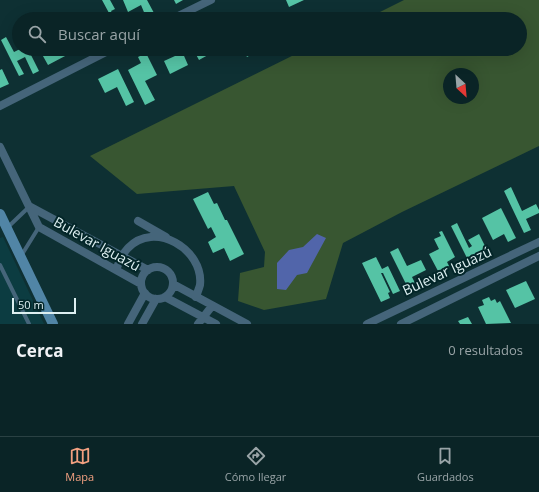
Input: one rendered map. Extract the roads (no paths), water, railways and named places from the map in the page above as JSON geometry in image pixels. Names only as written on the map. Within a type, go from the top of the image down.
[{"type":"main road","points":[[0,214],[53,324]]},
{"type":"street","points":[[186,12],[211,0]]},
{"type":"street","points":[[0,106],[98,56]]},
{"type":"street","name":"Bulevar Iguazú","points":[[0,147],[39,227],[141,284]]},
{"type":"street","name":"Bulevar Iguazú","points":[[29,206],[148,270]]},
{"type":"street","points":[[138,221],[186,249],[193,258],[198,270],[200,285],[196,297]]},
{"type":"street","points":[[116,270],[122,256],[132,244],[146,238],[157,237],[177,243]]},
{"type":"street","name":"Bulevar Iguazú","points":[[367,324],[539,242]]},
{"type":"street","name":"Bulevar Iguazú","points":[[401,324],[539,256]]},
{"type":"street","points":[[491,265],[497,277]]},
{"type":"street","points":[[158,268],[167,271],[173,284],[172,289],[165,297],[156,299],[145,293],[141,284],[142,279],[148,270],[158,268]]},
{"type":"street","points":[[173,284],[247,324]]},
{"type":"street","points":[[128,324],[145,293]]},
{"type":"street","points":[[165,297],[216,324]]},
{"type":"street","points":[[142,324],[156,299]]},
{"type":"street","points":[[198,324],[212,306]]},
{"type":"lane","points":[[7,228],[29,206]]},
{"type":"lane","points":[[20,256],[39,227]]},
{"type":"lane","points":[[0,265],[29,324]]},
{"type":"water","points":[[317,234],[326,238],[307,273],[297,275],[286,290],[277,289],[277,263],[289,250],[303,247]]}]
